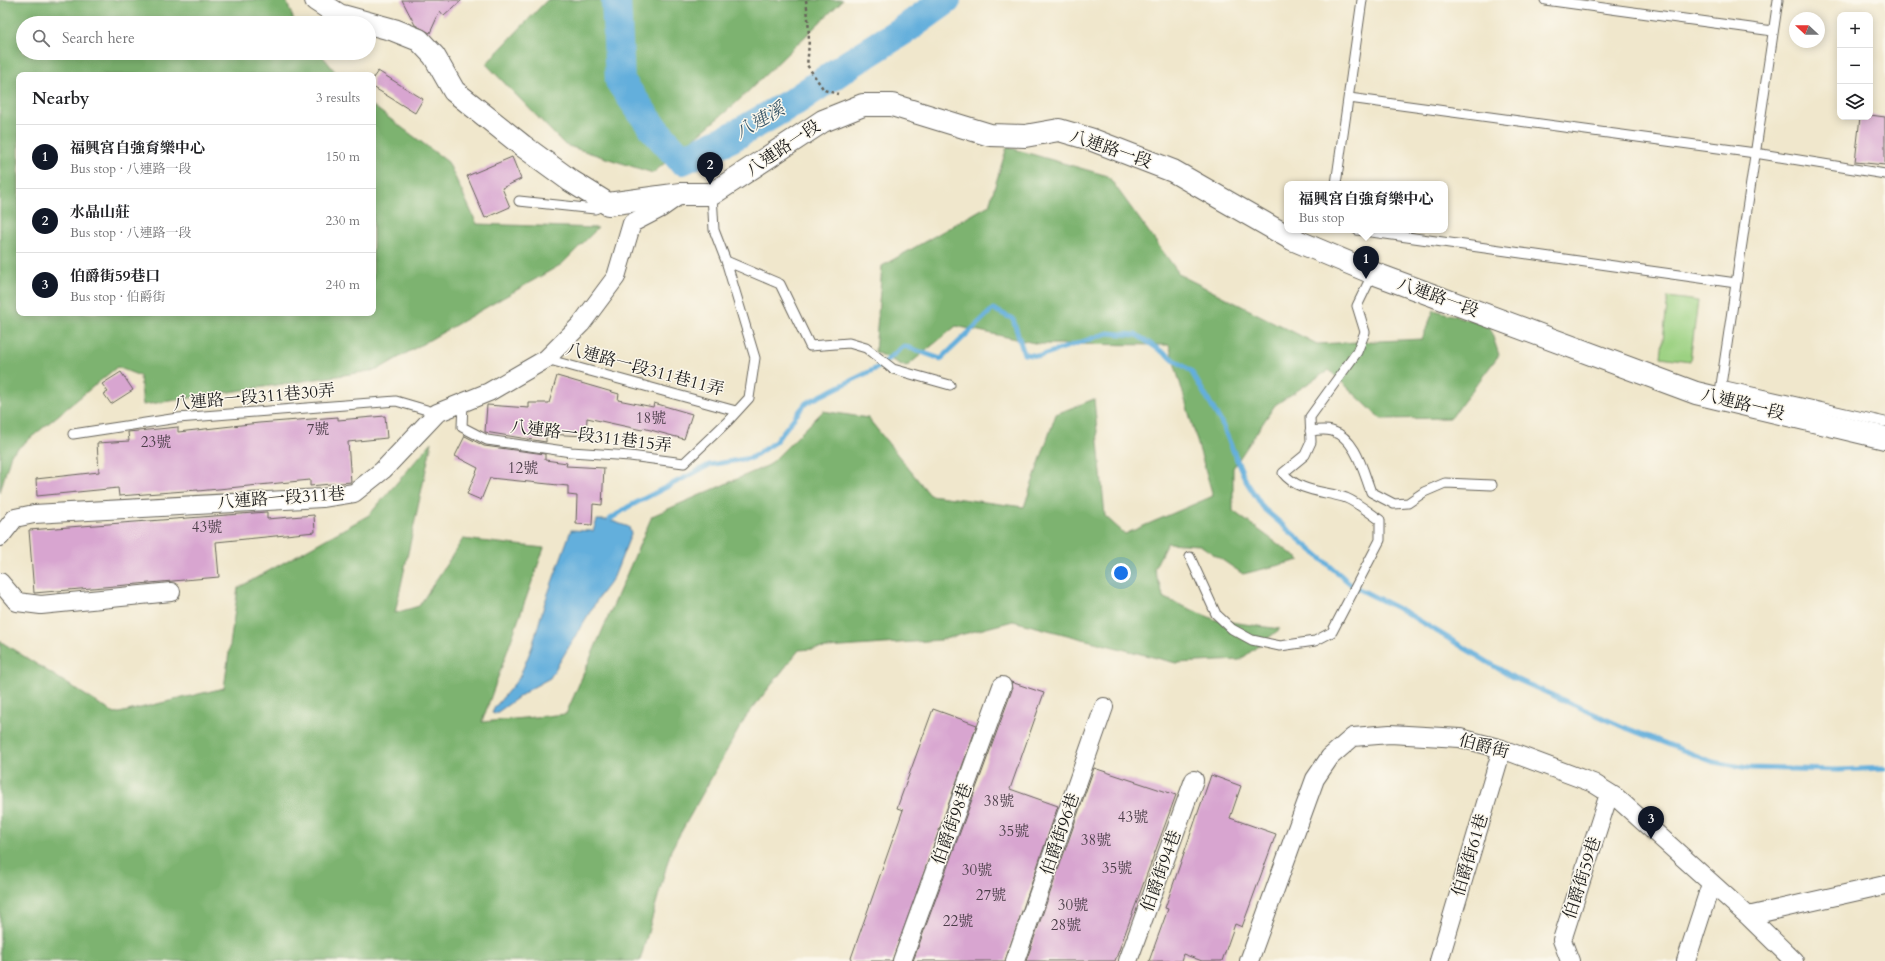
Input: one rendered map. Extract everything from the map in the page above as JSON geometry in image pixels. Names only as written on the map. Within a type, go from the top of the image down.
[{"type":"street","points":[[316,0],[343,16]]},
{"type":"street","points":[[376,25],[394,30],[419,40],[434,56],[454,91],[487,119],[553,168],[608,204],[681,194],[712,194]]},
{"type":"street","name":"八連路一段","points":[[712,194],[823,120],[862,105],[892,105],[990,135],[1025,136],[1059,130],[1090,139],[1173,171],[1292,239],[1373,273],[1696,393],[1885,438]]},
{"type":"street","name":"八連路一段311巷","points":[[0,537],[15,518],[34,514],[322,498],[354,493],[383,470],[437,413],[489,392],[546,359],[581,324],[616,277],[632,223],[661,208],[681,194]]},
{"type":"street","points":[[0,582],[17,602],[40,605],[171,592]]},
{"type":"street","name":"伯爵街98巷","points":[[902,961],[1002,686]]},
{"type":"street","name":"伯爵街96巷","points":[[1015,961],[1104,707]]},
{"type":"street","name":"伯爵街","points":[[1249,961],[1315,779],[1330,757],[1353,737],[1390,734],[1460,738],[1502,749],[1593,783],[1616,798],[1748,916],[1794,961]]},
{"type":"street","name":"伯爵街61巷","points":[[1439,961],[1502,749]]},
{"type":"street","name":"伯爵街94巷","points":[[1128,961],[1194,780]]},
{"type":"street","name":"伯爵街59巷","points":[[1570,961],[1562,940],[1609,794]]},
{"type":"street","points":[[1686,961],[1711,884]]},
{"type":"street","points":[[1748,916],[1885,885]]},
{"type":"lane","points":[[1336,181],[1362,0]]},
{"type":"lane","points":[[1545,0],[1773,30]]},
{"type":"lane","points":[[1778,0],[1721,385],[1885,422]]},
{"type":"lane","points":[[1349,98],[1755,153],[1885,174]]},
{"type":"lane","points":[[712,194],[714,230],[726,261],[755,358],[749,398],[736,411]]},
{"type":"lane","points":[[519,201],[595,209],[608,204]]},
{"type":"lane","points":[[1378,233],[1736,283]]},
{"type":"lane","points":[[726,261],[780,284],[810,346],[849,343],[866,348],[893,369],[950,385]]},
{"type":"lane","points":[[1190,557],[1216,614],[1232,629],[1252,640],[1280,646],[1292,645],[1315,642],[1332,632],[1380,540],[1380,520],[1347,498],[1313,491],[1290,481],[1283,473],[1305,455],[1310,442],[1310,417],[1357,352],[1365,332],[1357,306],[1373,273]]},
{"type":"lane","name":"八連路一段311巷11弄","points":[[546,359],[736,411]]},
{"type":"lane","name":"八連路一段311巷30弄","points":[[73,434],[178,418],[396,401],[437,413]]},
{"type":"lane","name":"八連路一段311巷15弄","points":[[463,402],[462,427],[487,440],[571,452],[630,456],[684,463],[728,421],[736,411]]},
{"type":"lane","points":[[1310,430],[1332,430],[1346,438],[1359,460],[1371,492],[1394,504],[1408,503],[1424,492],[1445,484],[1492,485]]},
{"type":"path","points":[[806,0],[810,46],[807,65],[824,90]]},
{"type":"green space","points":[[0,0],[286,0],[292,16],[16,16],[16,60],[326,60],[336,72],[16,72],[16,316],[376,316],[376,108],[448,162],[477,224],[598,228],[562,264],[377,370],[143,405],[140,376],[117,367],[11,454],[0,492]]},
{"type":"green space","points":[[547,0],[843,0],[736,103],[653,173],[565,145],[486,64]]},
{"type":"green space","points":[[1007,147],[1108,176],[1180,275],[1317,344],[1422,339],[1434,310],[1489,325],[1499,355],[1451,418],[1381,419],[1329,370],[1275,405],[1233,468],[1233,511],[1300,560],[1243,574],[1200,545],[1167,543],[1154,569],[1164,598],[1216,620],[1280,629],[1240,660],[1176,663],[1013,621],[941,640],[799,650],[745,718],[671,850],[640,961],[0,961],[0,641],[115,714],[224,688],[238,588],[369,515],[432,442],[395,613],[419,606],[463,539],[544,548],[482,722],[566,714],[652,516],[769,465],[823,411],[868,418],[930,495],[1024,507],[1056,414],[1094,399],[1105,516],[1125,534],[1213,496],[1169,345],[1039,344],[956,326],[906,367],[875,352],[882,266],[989,205]]},
{"type":"green space","points":[[1668,297],[1698,301],[1690,361],[1661,357]]},
{"type":"water","points":[[597,520],[609,520],[629,527],[631,534],[614,577],[599,597],[550,678],[530,689],[495,714],[492,713],[495,707],[519,678],[532,647],[545,602],[571,530],[593,531]]},
{"type":"building","points":[[402,0],[462,0],[444,16],[440,11],[430,33],[415,25]]},
{"type":"building","points":[[378,71],[423,99],[415,113],[376,89],[376,74]]},
{"type":"building","points":[[1873,115],[1885,117],[1885,165],[1855,162],[1860,120],[1873,120]]},
{"type":"building","points":[[512,157],[521,179],[502,188],[510,207],[485,218],[467,176]]},
{"type":"building","points":[[121,372],[133,390],[111,404],[104,394],[108,392],[102,384]]},
{"type":"building","points":[[557,376],[619,394],[618,400],[653,407],[654,403],[692,414],[684,439],[643,428],[642,430],[587,418],[586,436],[546,434],[546,442],[485,432],[487,405],[529,408],[529,403],[549,403]]},
{"type":"building","points":[[385,416],[387,438],[348,442],[351,482],[310,486],[310,480],[198,491],[119,496],[118,488],[37,496],[36,479],[99,472],[97,443],[129,441],[128,432],[178,427],[178,432],[259,423],[338,417],[338,420]]},
{"type":"building","points":[[465,436],[484,446],[545,454],[545,460],[567,463],[566,466],[604,468],[602,505],[593,504],[592,525],[576,524],[577,496],[568,495],[568,486],[490,478],[481,500],[467,494],[478,468],[455,456]]},
{"type":"building","points":[[267,512],[267,519],[314,515],[315,532],[216,542],[219,577],[34,593],[29,530]]},
{"type":"building","points":[[1011,682],[1044,693],[1010,789],[1058,806],[1005,961],[913,961],[1012,690]]},
{"type":"building","points":[[933,709],[977,725],[892,961],[850,961],[903,810],[897,808]]},
{"type":"building","points":[[1094,768],[1176,795],[1115,961],[1026,961]]},
{"type":"building","points":[[1211,775],[1241,786],[1230,818],[1276,834],[1242,927],[1235,924],[1222,961],[1202,961],[1183,954],[1181,961],[1149,961],[1168,909],[1165,908]]},
{"type":"waterway","name":"八連溪","points":[[616,0],[620,81],[654,129],[682,160],[732,137],[795,101],[848,65],[907,28],[946,0]]},
{"type":"waterway","points":[[609,520],[628,507],[709,465],[751,458],[775,442],[806,403],[877,368],[904,346],[941,359],[993,309],[1013,319],[1024,354],[1040,356],[1108,333],[1137,335],[1191,371],[1221,422],[1246,481],[1264,509],[1353,586],[1405,612],[1514,678],[1621,726],[1713,762],[1748,768],[1838,770],[1885,768]]},
{"type":"place","name":"水晶山莊","points":[[710,185]]},
{"type":"place","name":"福興宮自強育樂中心","points":[[1366,279]]},
{"type":"place","name":"伯爵街59巷口","points":[[1651,839]]}]
